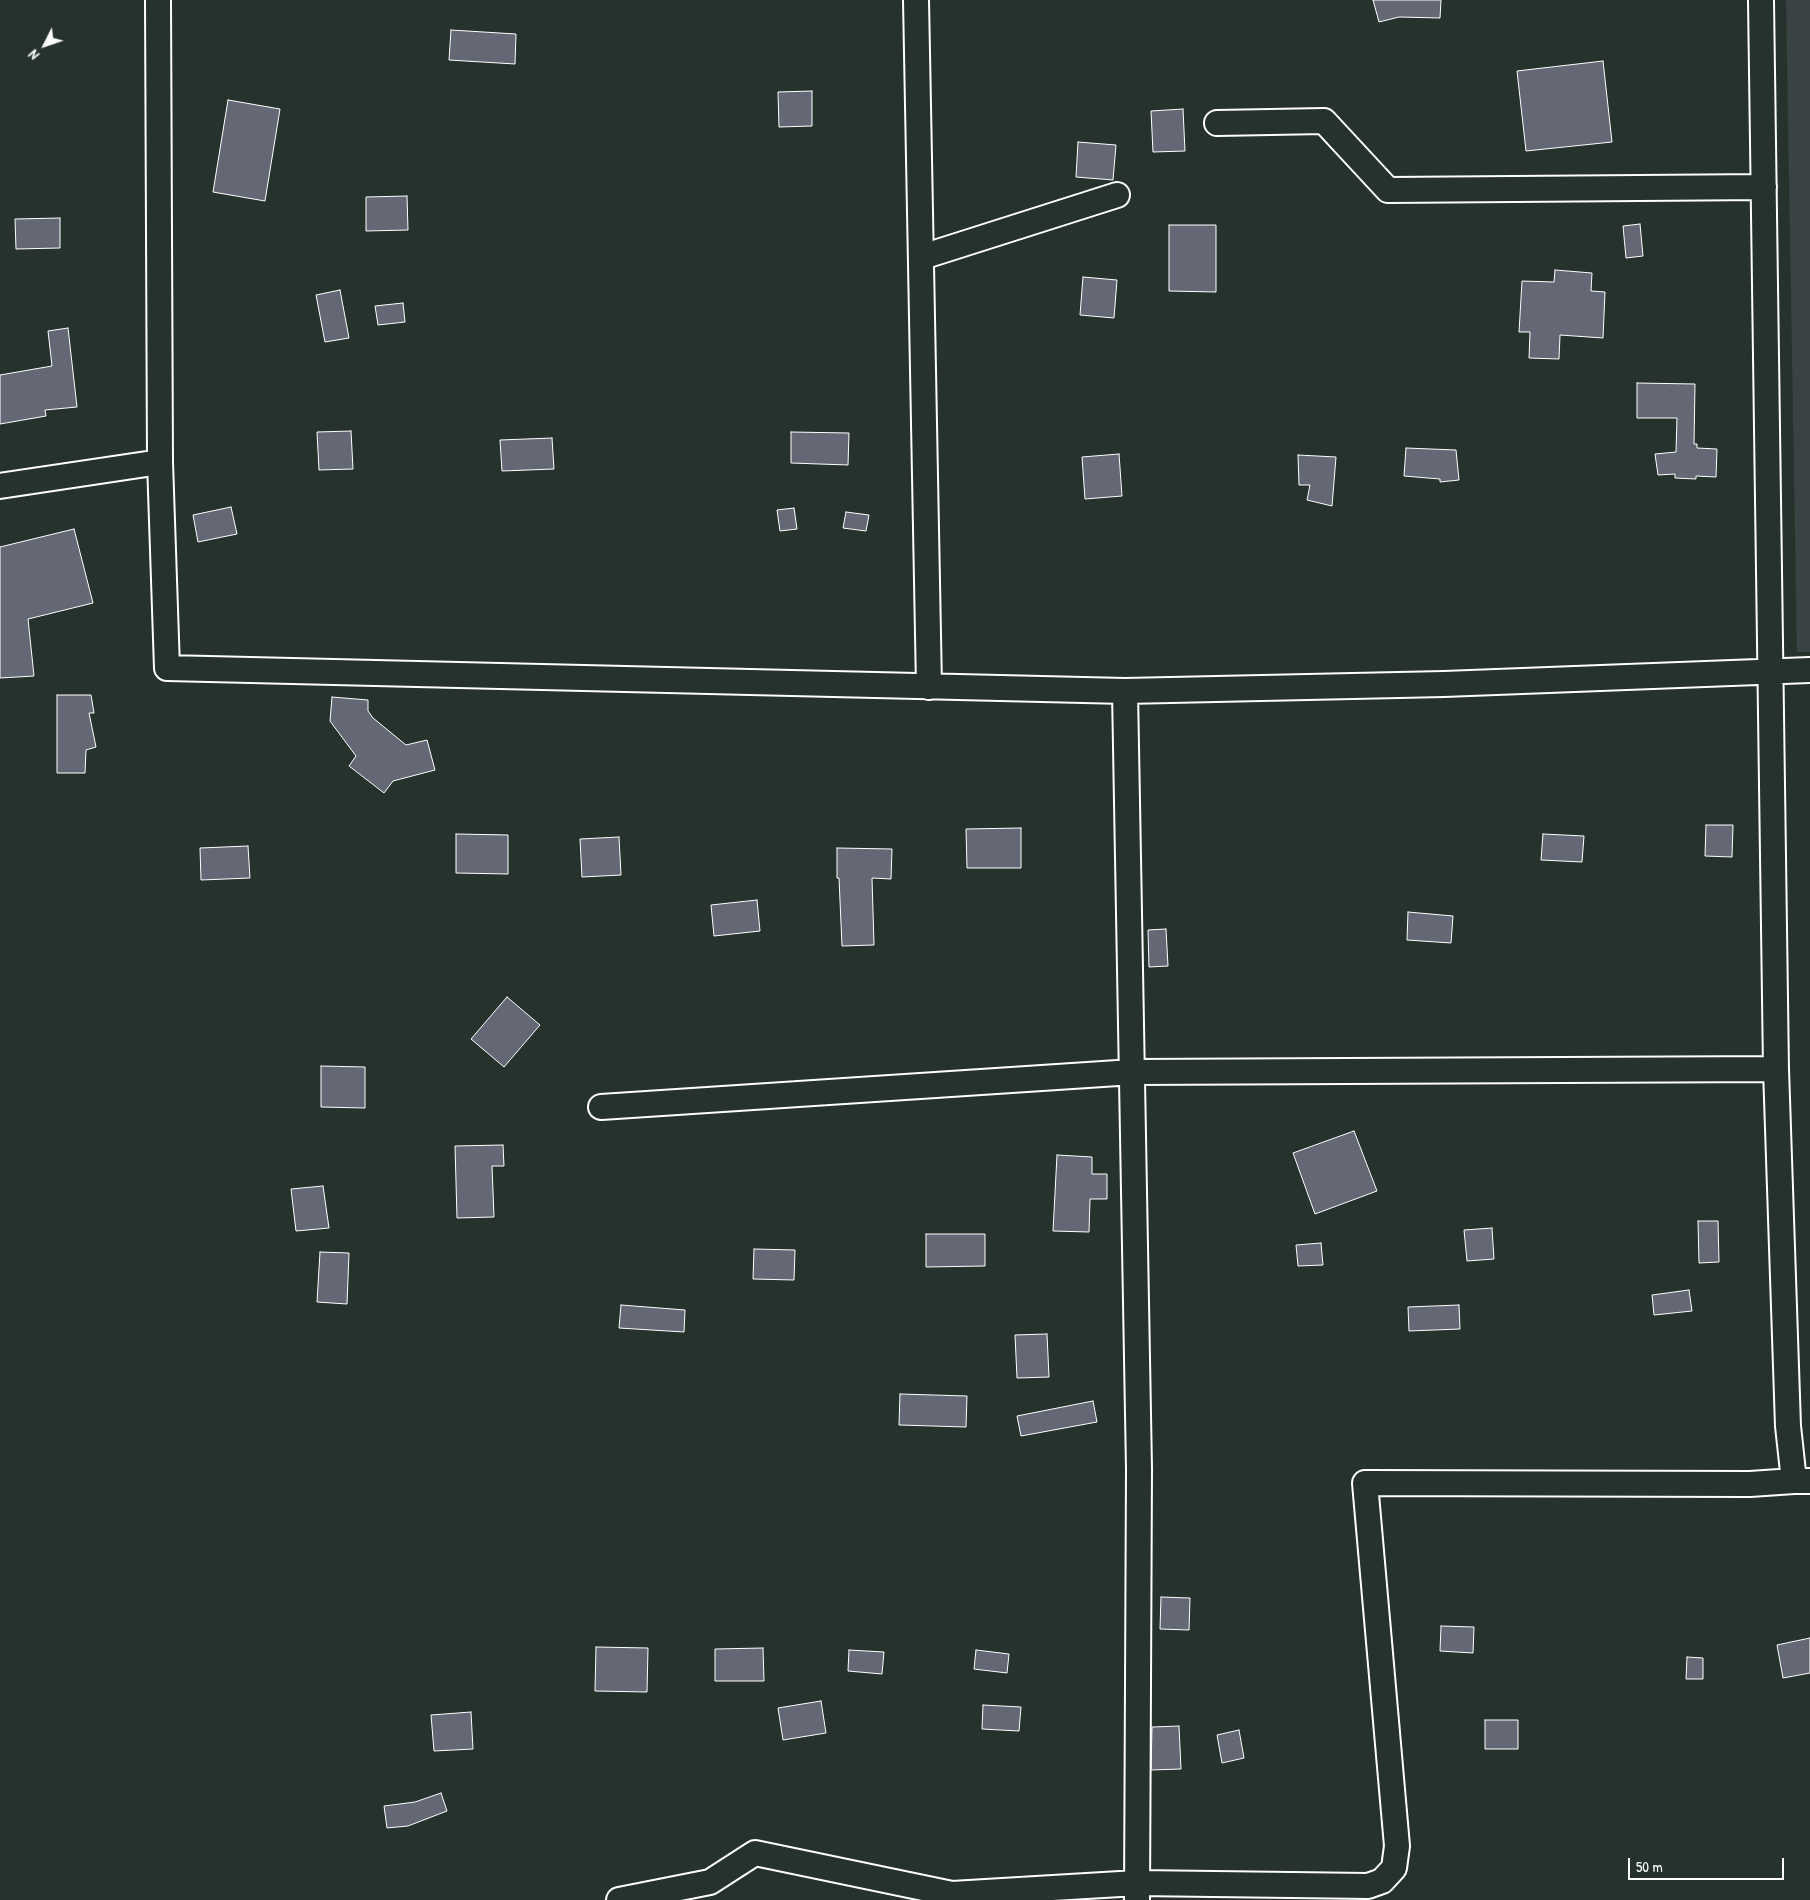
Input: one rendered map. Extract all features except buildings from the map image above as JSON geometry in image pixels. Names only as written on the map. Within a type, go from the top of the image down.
[{"type":"street","points":[[158,0],[160,462],[167,668],[1125,692],[1444,684],[1810,670]]},
{"type":"street","points":[[916,0],[929,687]]},
{"type":"street","points":[[620,1900],[710,1882],[755,1853],[952,1894],[1137,1892],[1368,1886],[1382,1881],[1394,1868],[1397,1846],[1364,1483],[1750,1484],[1802,1481],[1788,1426],[1776,1069],[1772,671],[1761,0]]},
{"type":"street","points":[[1217,123],[1324,121],[1388,190],[1764,187]]},
{"type":"street","points":[[922,257],[1117,195]]},
{"type":"street","points":[[0,486],[160,462]]},
{"type":"street","points":[[1125,692],[1139,1469],[1137,1892]]},
{"type":"street","points":[[600,1107],[1133,1072],[1776,1069]]},
{"type":"shaded area","points":[[1786,0],[1810,0],[1810,652],[1797,652]]}]
